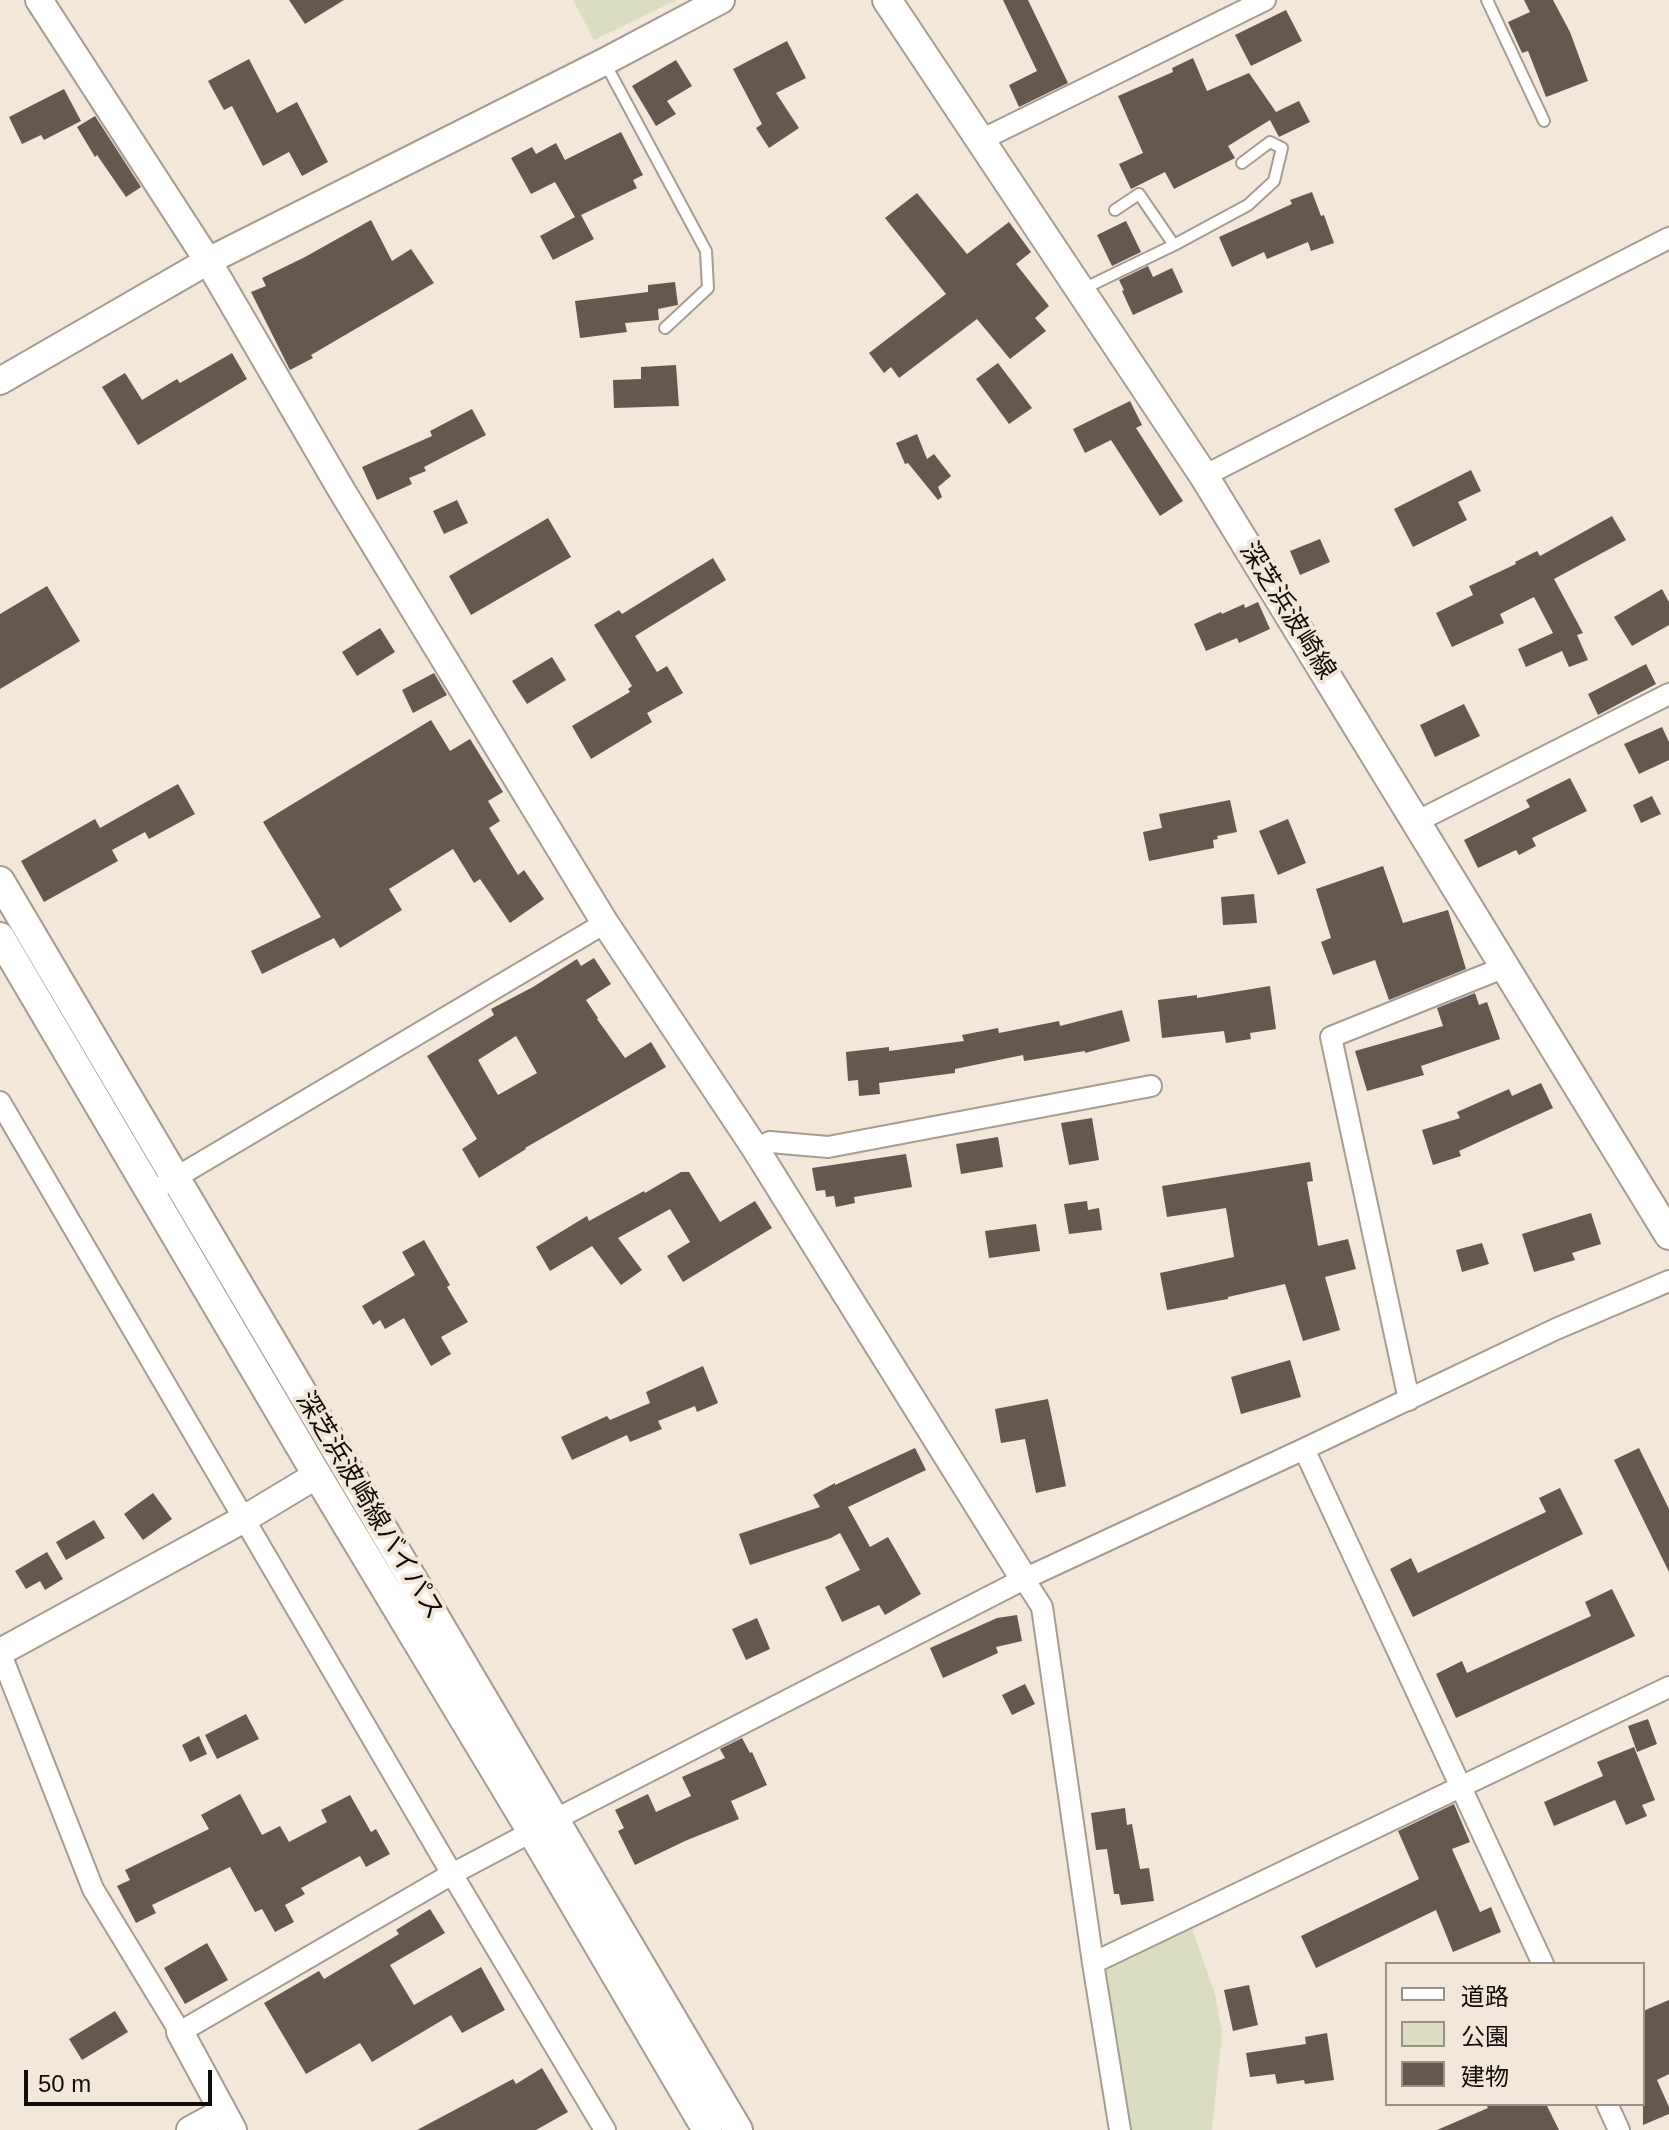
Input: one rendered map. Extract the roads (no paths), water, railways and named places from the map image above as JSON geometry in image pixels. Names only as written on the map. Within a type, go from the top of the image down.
[{"type":"main road","name":"深芝浜波崎線","points":[[887,0],[1204,476],[1669,1235]]},
{"type":"main road","name":"深芝浜波崎線バイパス","points":[[0,881],[176,1178],[543,1826],[707,2130]]},
{"type":"main road","name":"深芝浜波崎線バイパス","points":[[0,937],[317,1475],[738,2130]]},
{"type":"street","points":[[39,0],[208,261],[342,491],[605,923],[755,1148],[1042,1607],[1120,2130]]},
{"type":"street","points":[[0,381],[208,261],[721,0]]},
{"type":"street","points":[[981,140],[1265,0]]},
{"type":"street","points":[[1204,476],[1669,238]]},
{"type":"street","points":[[1416,822],[1669,694]]},
{"type":"street","points":[[150,1192],[605,923]]},
{"type":"street","points":[[1409,1400],[1331,1037],[1505,967]]},
{"type":"street","points":[[755,1148],[770,1142],[828,1147],[1151,1086]]},
{"type":"street","points":[[0,1102],[605,2130]]},
{"type":"street","points":[[180,2032],[452,1874],[1024,1579],[1556,1329],[1669,1281]]},
{"type":"street","points":[[1304,1449],[1542,1962]]},
{"type":"street","points":[[190,2130],[228,2121],[180,2032],[93,1889],[0,1652],[244,1519],[317,1475]]},
{"type":"street","points":[[1093,1963],[1669,1687]]},
{"type":"street","points":[[1608,2106],[1619,2130]]},
{"type":"lane","points":[[1487,0],[1544,121]]},
{"type":"lane","points":[[604,62],[706,251],[708,288],[665,328]]},
{"type":"lane","points":[[1081,290],[1248,205],[1274,181],[1282,148],[1270,142],[1242,163]]},
{"type":"lane","points":[[1115,210],[1139,194],[1174,245]]}]
